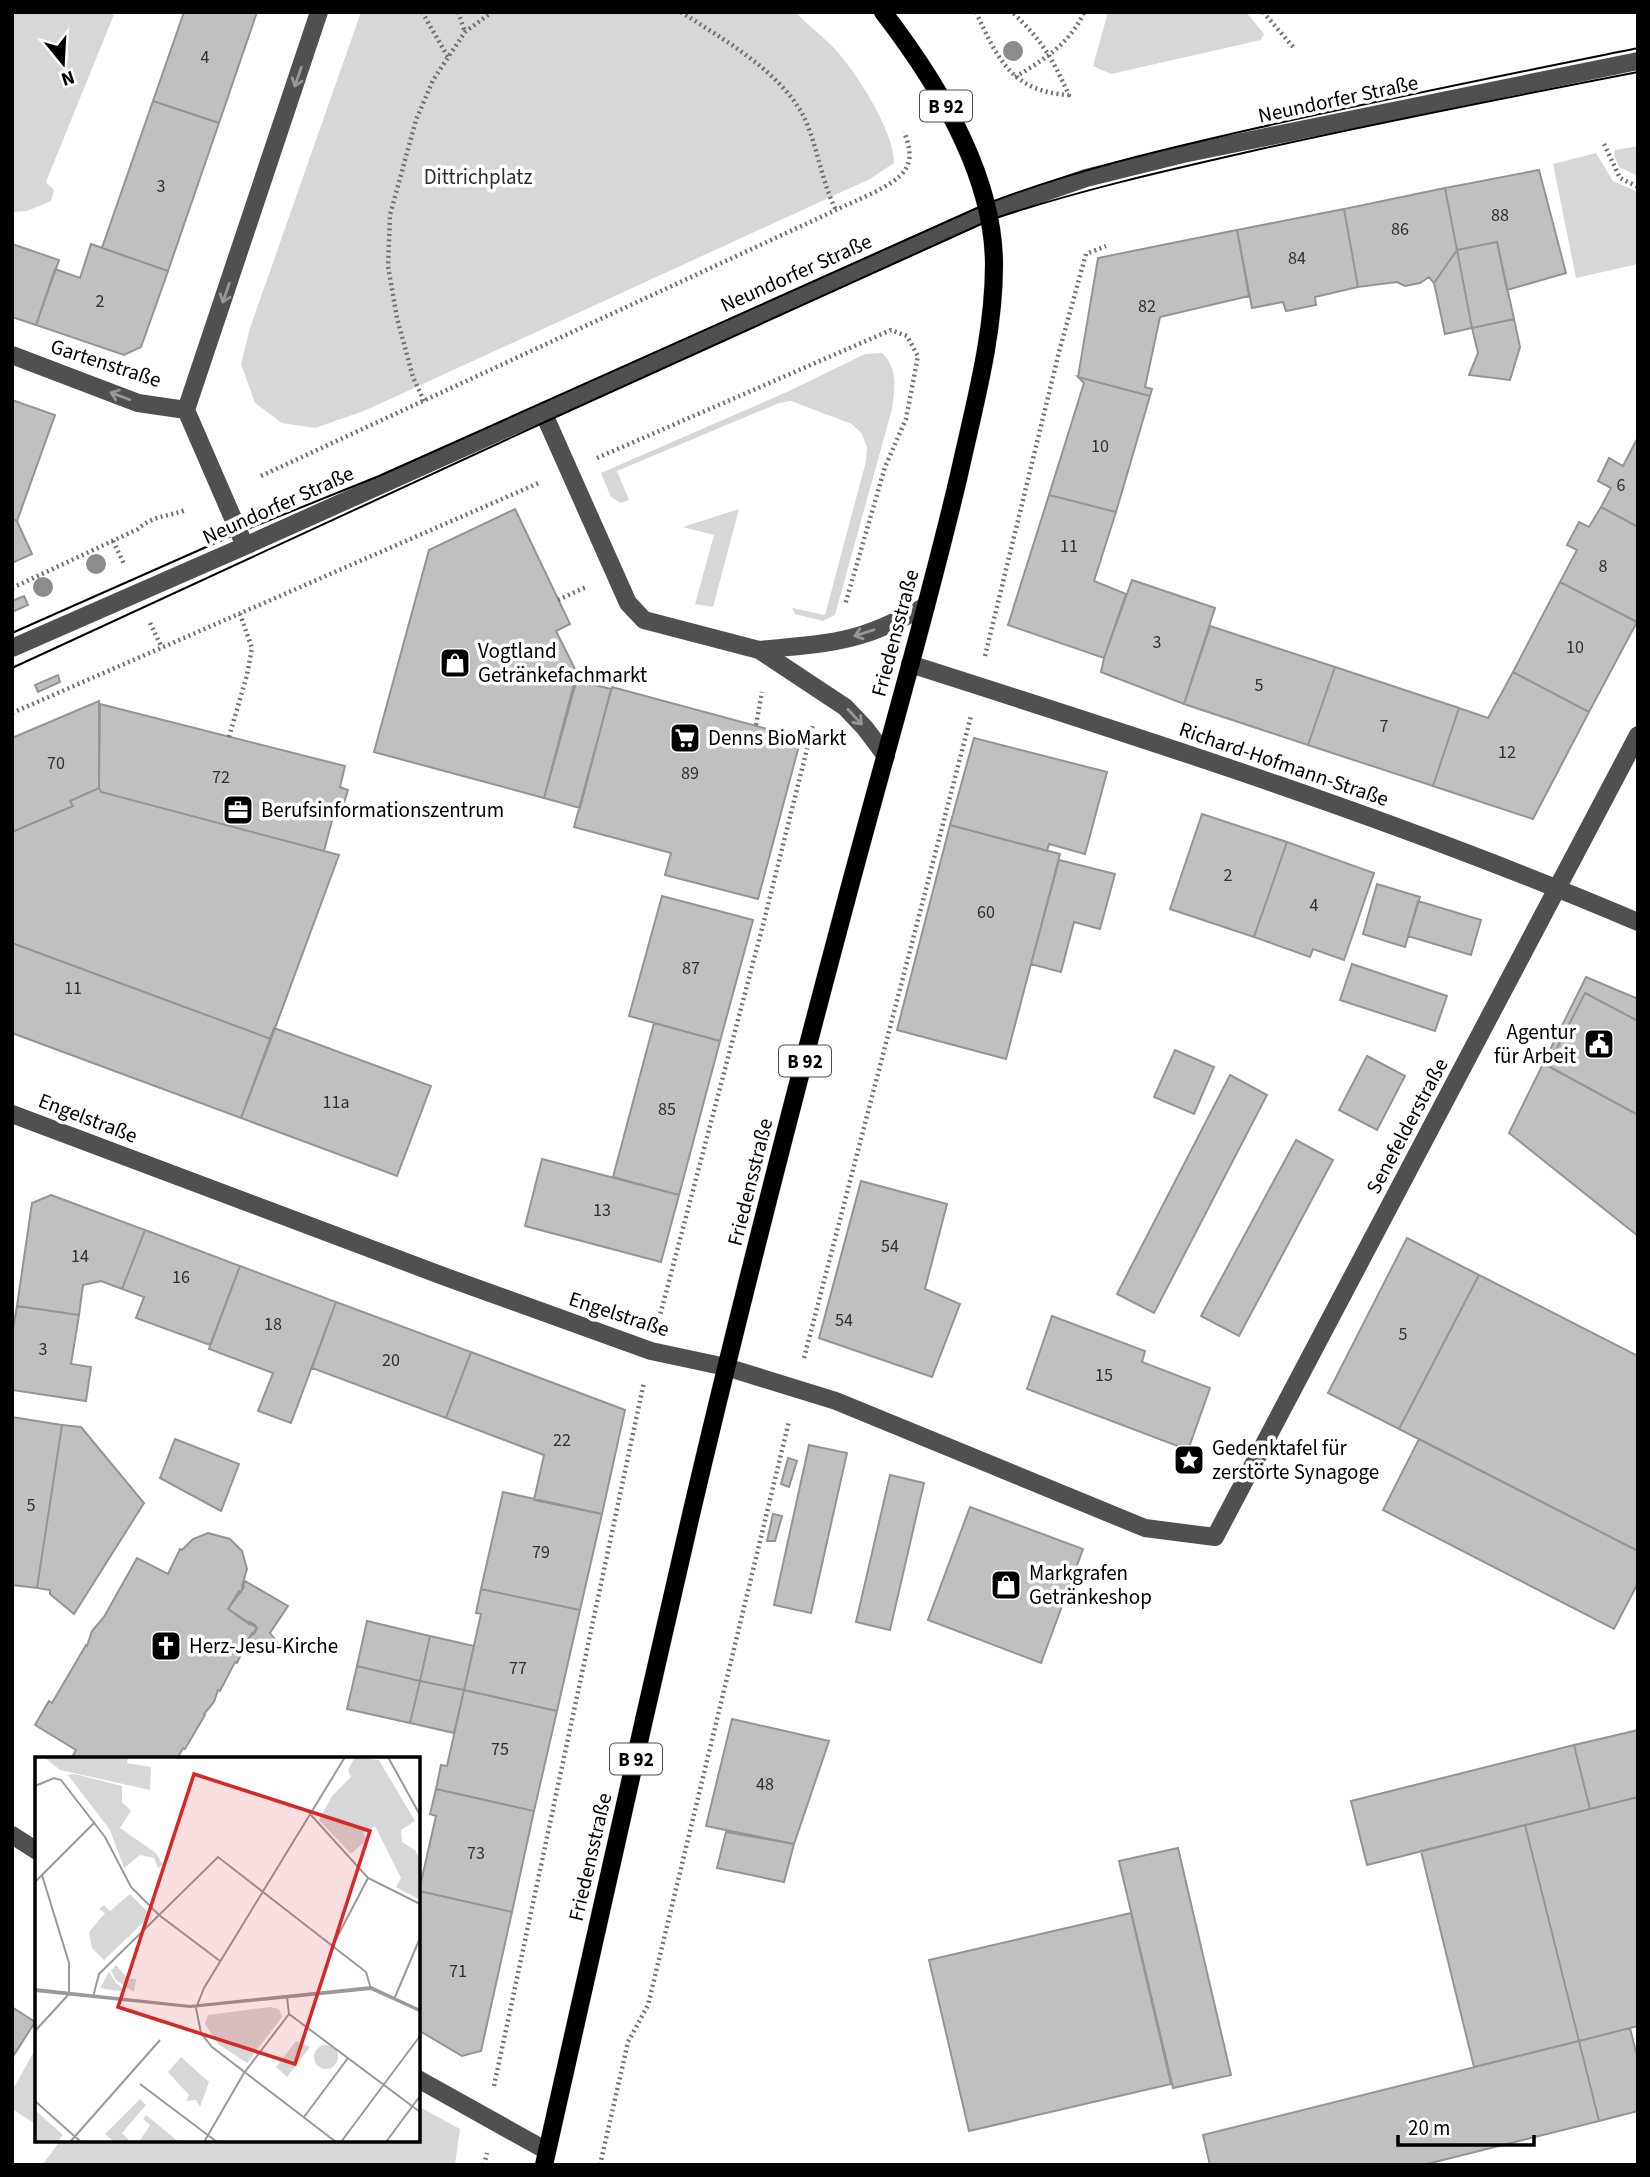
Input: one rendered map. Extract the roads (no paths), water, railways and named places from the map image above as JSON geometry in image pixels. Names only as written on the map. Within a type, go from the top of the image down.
[{"type":"main road","name":"B 92","points":[[883,12],[912,49],[948,110],[969,157],[988,212]]},
{"type":"main road","name":"Friedensstraße","points":[[545,2158],[726,1367],[842,916],[944,537],[983,363],[992,306],[994,262],[988,212]]},
{"type":"street","points":[[246,546],[186,410],[319,12]]},
{"type":"street","name":"Neundorfer Straße","points":[[12,648],[246,546],[988,212],[1086,178],[1183,154],[1638,61]]},
{"type":"street","name":"Gartenstraße","points":[[12,355],[138,403],[186,410]]},
{"type":"street","points":[[543,412],[628,603],[644,620],[759,650],[845,707],[865,728],[886,757]]},
{"type":"street","points":[[759,650],[861,635],[894,623],[926,606]]},
{"type":"street","name":"Richard-Hofmann-Straße","points":[[910,664],[1359,813],[1558,888],[1638,922]]},
{"type":"street","name":"Senefelderstraße","points":[[1215,1537],[1638,735]]},
{"type":"street","name":"Engelstraße","points":[[12,1114],[651,1351],[726,1367],[836,1401],[1146,1528],[1215,1537]]},
{"type":"street","points":[[12,1835],[35,1850]]},
{"type":"street","points":[[420,2080],[490,2120],[545,2158]]},
{"type":"tram line","points":[[12,633],[240,532],[379,476],[986,204],[1019,192],[1120,161],[1223,136],[1638,48]]},
{"type":"tram line","points":[[12,668],[990,220],[1087,191],[1300,140],[1638,72]]},
{"type":"place","name":"Vogtland Getränkefachmarkt","points":[[455,663]]},
{"type":"place","name":"Denns BioMarkt","points":[[685,738]]},
{"type":"place","name":"Berufsinformationszentrum","points":[[238,810]]},
{"type":"place","name":"Agentur für Arbeit","points":[[1599,1044]]},
{"type":"place","name":"Gedenktafel für zerstörte Synagoge","points":[[1189,1460]]},
{"type":"place","name":"Markgrafen Getränkeshop","points":[[1006,1585]]},
{"type":"place","name":"Herz-Jesu-Kirche","points":[[166,1646]]},
{"type":"park label","name":"Dittrichplatz","points":[[478,177]]}]
